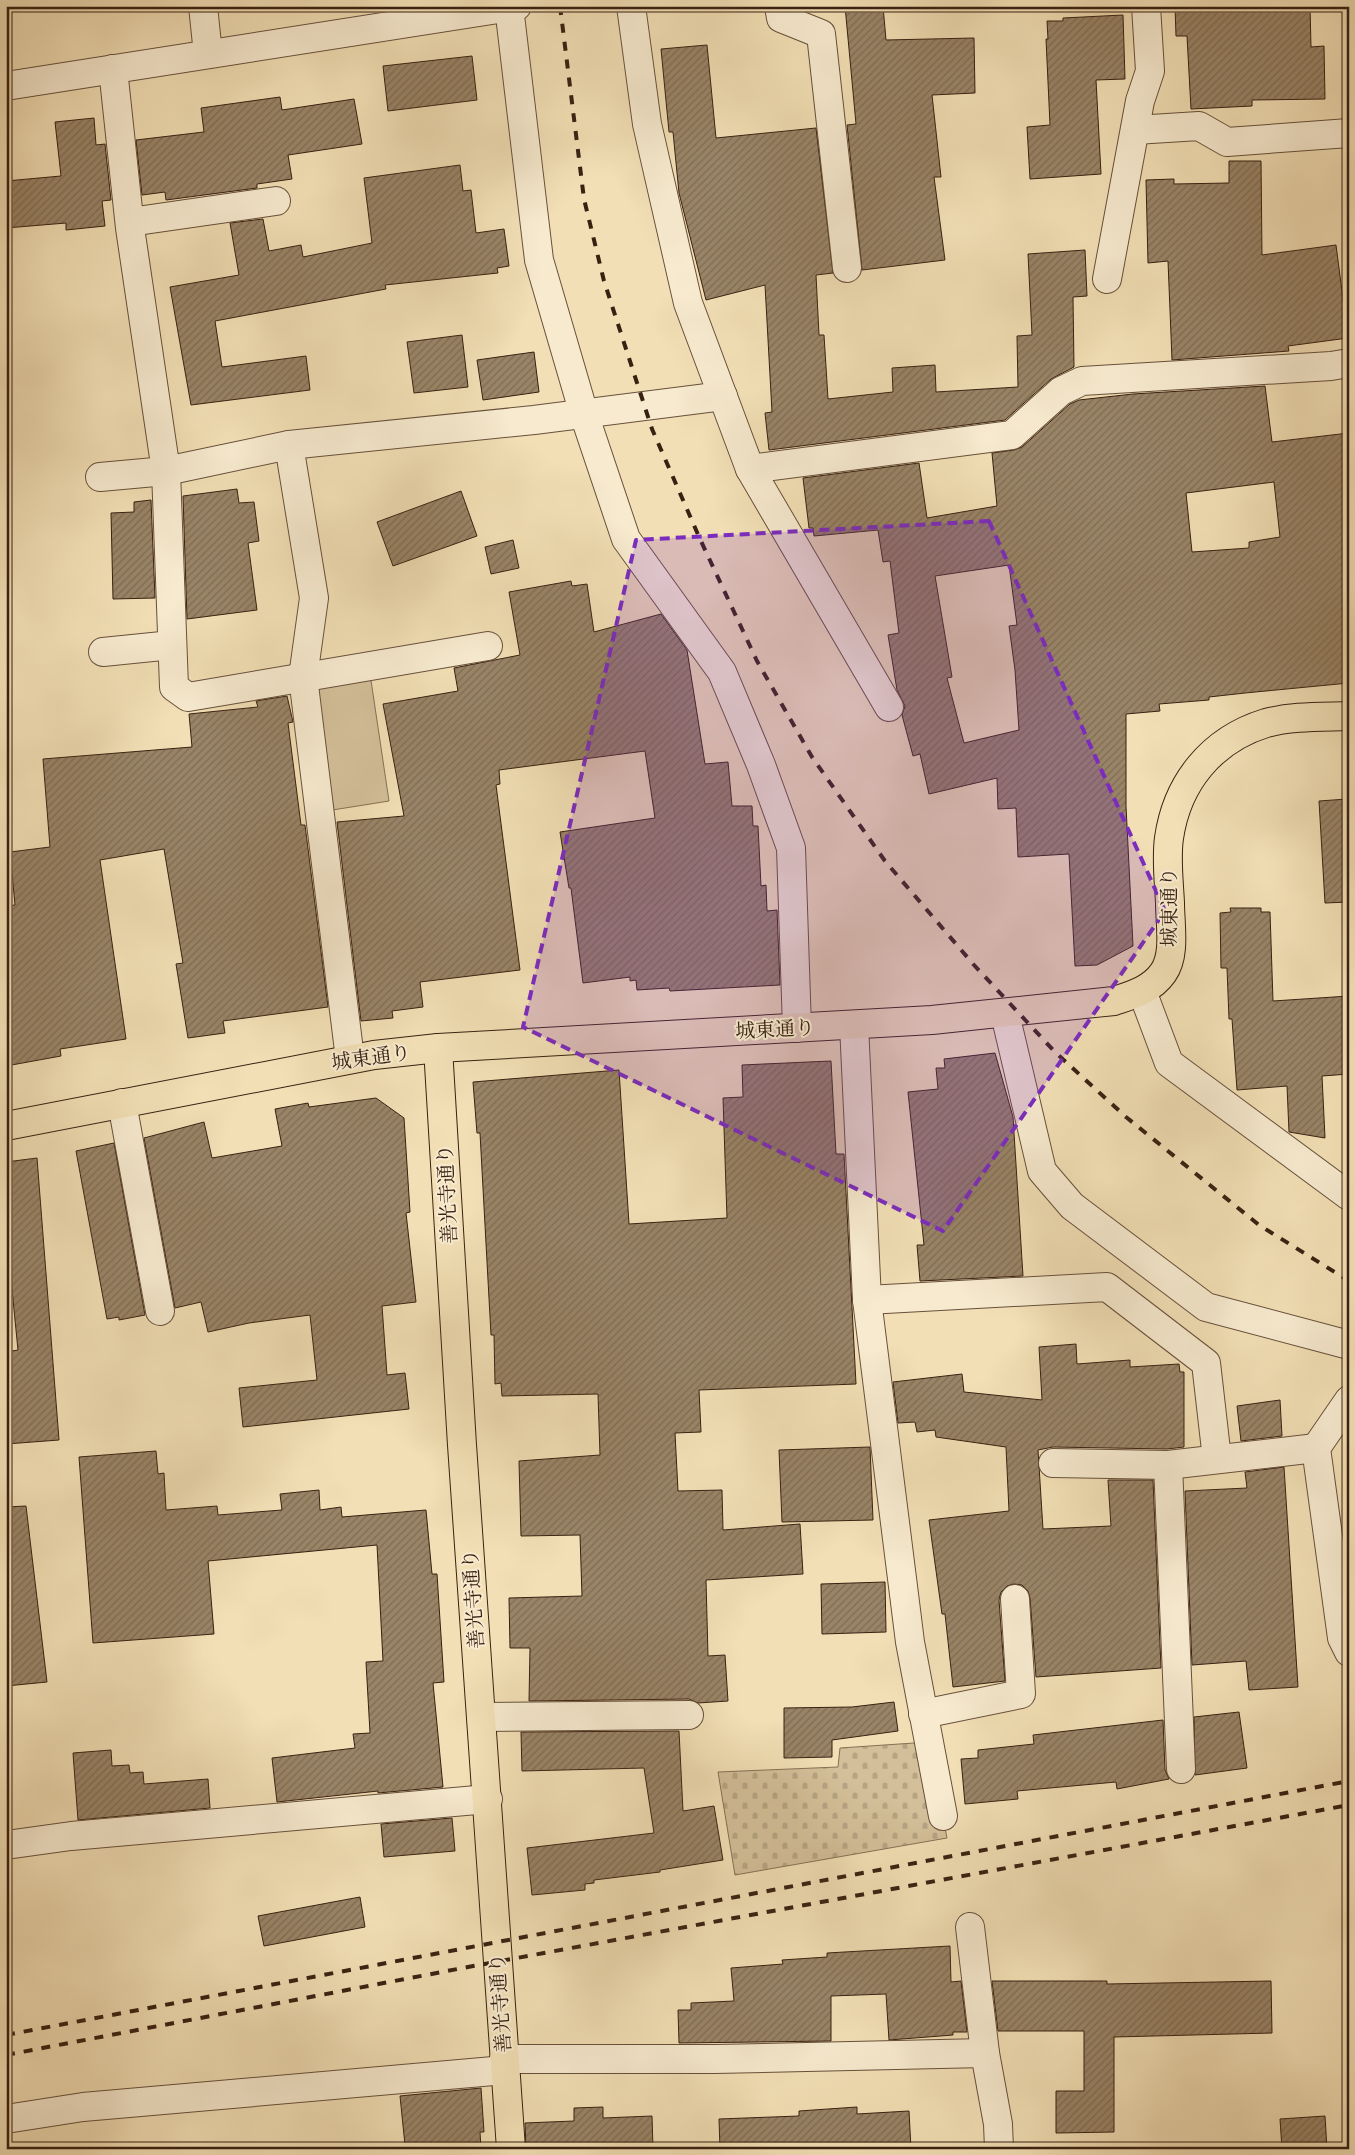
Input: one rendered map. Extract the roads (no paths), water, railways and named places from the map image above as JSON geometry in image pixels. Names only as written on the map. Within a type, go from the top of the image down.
[{"type":"main road","name":"城東通り","points":[[6,1126],[350,1059],[438,1048],[854,1025],[1005,1014],[1114,1001],[1142,991],[1154,983],[1164,972],[1170,953],[1169,839],[1176,810],[1189,781],[1207,756],[1233,738],[1266,724],[1292,719],[1349,716]]},
{"type":"main road","name":"善光寺通り","points":[[438,1048],[511,2149]]},
{"type":"street","points":[[203,6],[208,54]]},
{"type":"street","points":[[631,6],[647,124],[688,303],[750,468],[889,706]]},
{"type":"street","points":[[779,6],[781,18],[821,34],[847,268]]},
{"type":"street","points":[[1107,279],[1140,101],[1150,71],[1146,6]]},
{"type":"street","points":[[6,86],[513,7],[539,260],[584,414],[626,539],[722,672],[761,765],[790,848],[797,1028]]},
{"type":"street","points":[[113,69],[130,222],[166,471],[174,687],[188,697],[488,646]]},
{"type":"street","points":[[1135,130],[1199,126],[1227,142],[1349,133]]},
{"type":"street","points":[[130,222],[276,201]]},
{"type":"street","points":[[750,468],[1012,435],[1061,391],[1082,381],[1331,366],[1349,363]]},
{"type":"street","points":[[100,478],[166,471],[289,445],[584,414],[723,396]]},
{"type":"street","points":[[289,445],[314,598],[303,678],[350,1059]]},
{"type":"street","points":[[103,652],[172,645]]},
{"type":"street","points":[[1142,991],[1169,1063],[1349,1196]]},
{"type":"street","points":[[1005,1014],[1042,1171],[1072,1206],[1206,1307],[1349,1345]]},
{"type":"street","points":[[854,1025],[867,1300],[910,1642],[943,1816]]},
{"type":"street","points":[[122,1103],[160,1311]]},
{"type":"street","points":[[867,1300],[1107,1288],[1206,1363],[1217,1459]]},
{"type":"street","points":[[1349,1400],[1316,1448],[1342,1638],[1349,1652]]},
{"type":"street","points":[[1053,1464],[1168,1465],[1316,1448]]},
{"type":"street","points":[[1168,1465],[1181,1769]]},
{"type":"street","points":[[923,1714],[1021,1694],[1015,1598]]},
{"type":"street","points":[[481,1717],[690,1716]]},
{"type":"street","points":[[6,1845],[71,1836],[488,1799]]},
{"type":"street","points":[[970,1926],[984,2052],[998,2124],[999,2149]]},
{"type":"street","points":[[6,2119],[83,2107],[505,2065],[984,2052]]},
{"type":"railway","points":[[560,6],[584,199],[604,281],[652,429],[700,539],[757,661],[812,757],[885,861],[974,965],[1055,1052],[1126,1117],[1259,1225],[1349,1281]]},
{"type":"railway","points":[[6,2035],[1349,1781]]},
{"type":"railway","points":[[6,2055],[468,1967],[1349,1805]]}]
